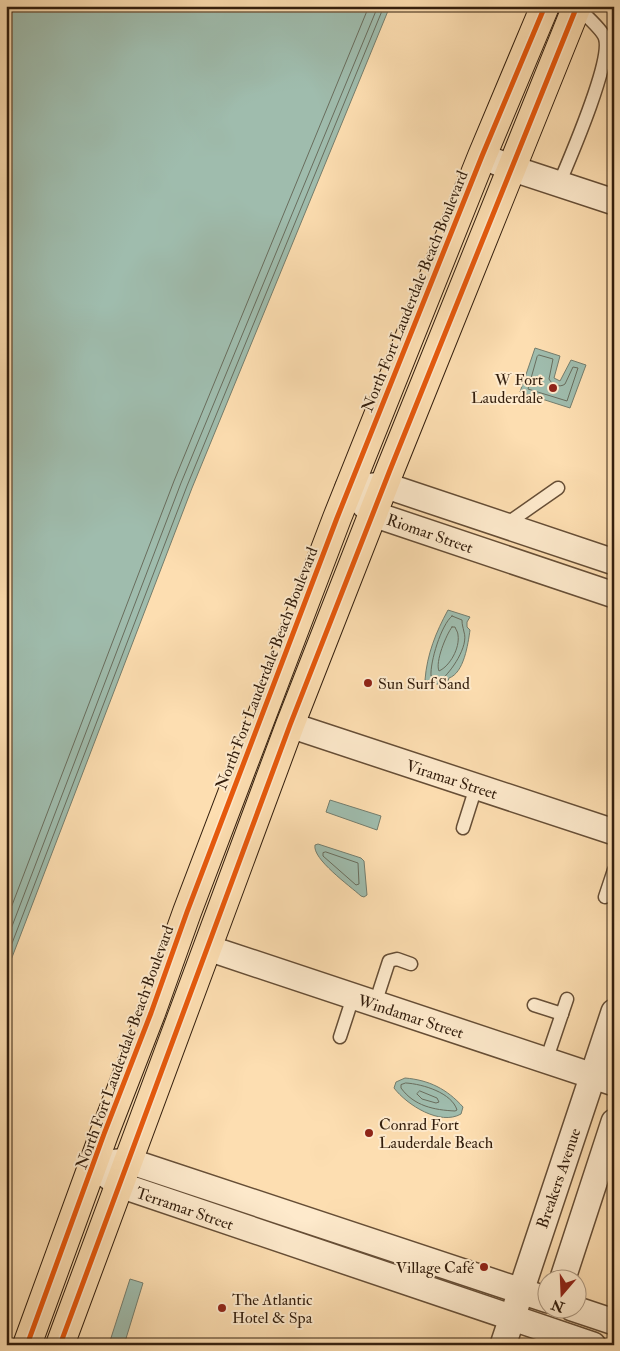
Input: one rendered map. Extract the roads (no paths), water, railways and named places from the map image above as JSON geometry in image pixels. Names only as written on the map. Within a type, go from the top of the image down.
[{"type":"main road","name":"North Fort Lauderdale Beach Boulevard","points":[[27,1345],[151,1013],[186,912],[348,488],[544,6]]},
{"type":"main road","points":[[60,1345],[290,725],[577,6]]},
{"type":"street","points":[[482,156],[511,168],[614,202]]},
{"type":"street","name":"Riomar Street","points":[[348,488],[384,486],[614,562]]},
{"type":"street","name":"Riomar Street","points":[[348,488],[373,514],[614,595]]},
{"type":"street","name":"Viramar Street","points":[[290,725],[614,832]]},
{"type":"street","name":"Windamar Street","points":[[208,948],[603,1080]]},
{"type":"street","name":"Breakers Avenue","points":[[503,1345],[520,1291],[603,1080],[614,1012]]},
{"type":"street","points":[[566,1268],[614,1122]]},
{"type":"street","name":"Terramar Street","points":[[93,1165],[538,1297]]},
{"type":"street","name":"Terramar Street","points":[[124,1173],[512,1318],[547,1328],[593,1345]]},
{"type":"street","points":[[588,1313],[614,1322]]},
{"type":"lane","points":[[559,184],[593,97],[606,48],[604,36],[577,6]]},
{"type":"lane","points":[[505,526],[558,488]]},
{"type":"lane","points":[[463,828],[476,787]]},
{"type":"lane","points":[[605,897],[614,870]]},
{"type":"lane","points":[[340,1037],[389,961],[397,959],[411,964]]},
{"type":"lane","points":[[546,1061],[567,999]]},
{"type":"lane","points":[[534,1005],[562,1014]]},
{"type":"water","points":[[6,6],[390,6],[192,488],[6,973]]},
{"type":"water","points":[[535,348],[560,356],[554,378],[560,381],[571,360],[586,365],[570,408],[520,392]]},
{"type":"water","points":[[448,610],[470,617],[467,627],[470,630],[462,664],[454,675],[449,678],[446,687],[425,680],[433,644]]},
{"type":"water","points":[[330,800],[381,816],[377,830],[326,812]]},
{"type":"water","points":[[318,844],[361,858],[364,861],[367,895],[361,896],[325,865],[316,851],[315,845]]},
{"type":"water","points":[[405,1078],[430,1083],[444,1090],[463,1107],[461,1114],[453,1117],[434,1116],[415,1107],[394,1088],[396,1082]]},
{"type":"water","points":[[130,1279],[143,1283],[124,1345],[110,1341]]},
{"type":"place","name":"W Fort Lauderdale","points":[[553,388]]},
{"type":"place","name":"Sun Surf Sand","points":[[368,683]]},
{"type":"place","name":"Conrad Fort Lauderdale Beach","points":[[369,1133]]},
{"type":"place","name":"Village Café","points":[[484,1267]]},
{"type":"place","name":"The Atlantic Hotel & Spa","points":[[222,1308]]}]
